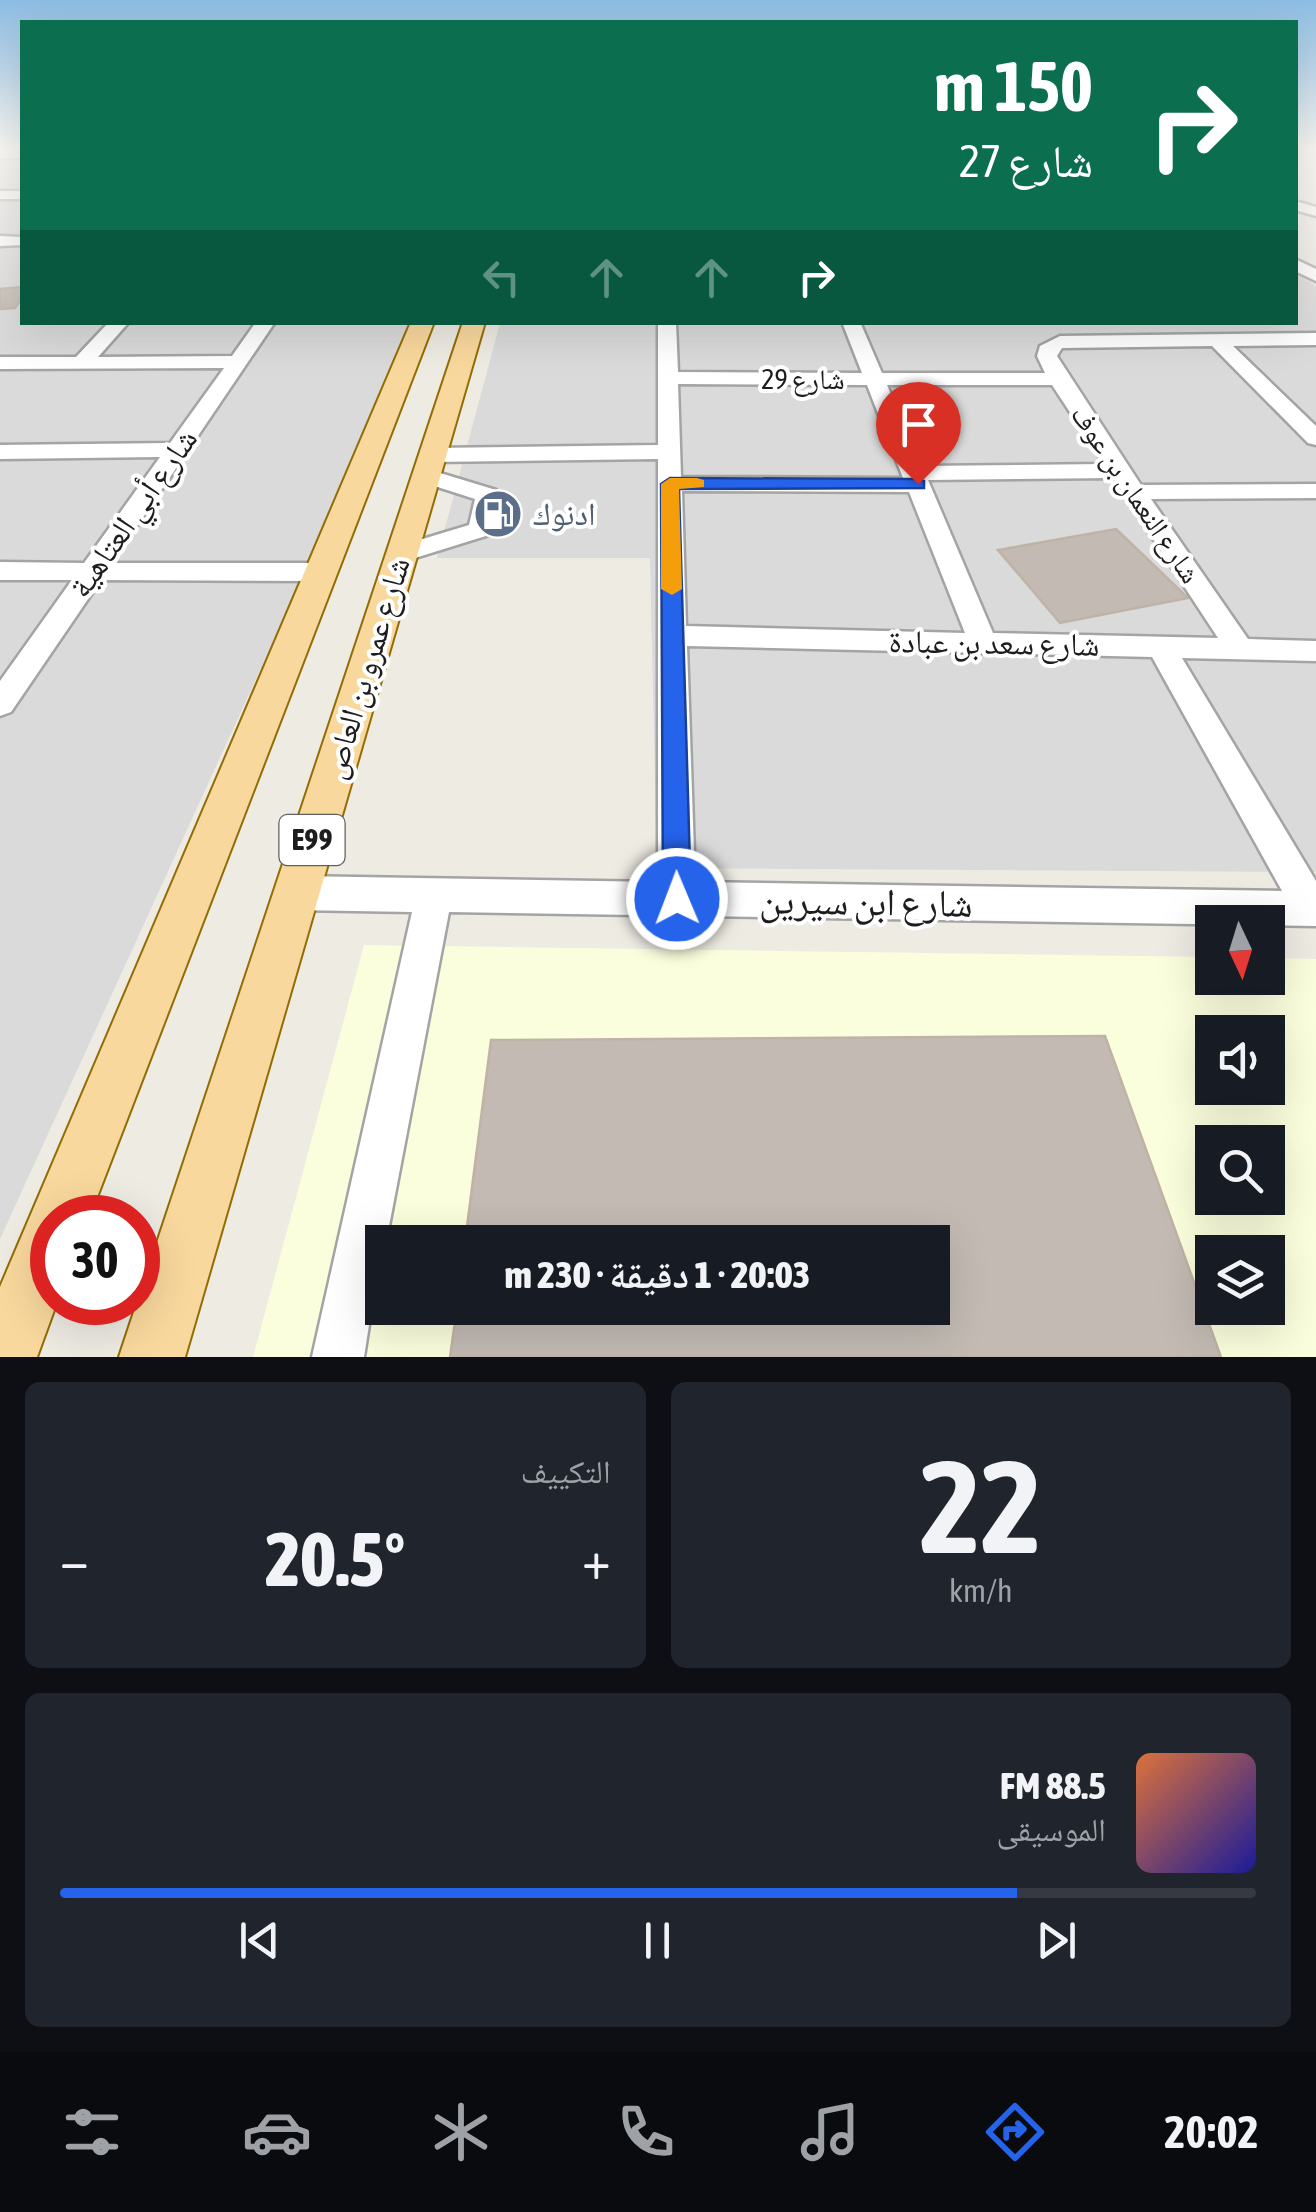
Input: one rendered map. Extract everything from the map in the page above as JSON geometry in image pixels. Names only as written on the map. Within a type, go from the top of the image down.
[{"type":"main road","points":[[68,1195],[423,325]]},
{"type":"main road","name":"شارع عمرو بن العاص","points":[[152,1357],[473,325]]},
{"type":"main road","points":[[4,1357],[30,1290]]},
{"type":"street","points":[[81,363],[117,325]]},
{"type":"street","name":"شارع أبي العتاهية","points":[[0,704],[264,325]]},
{"type":"street","points":[[667,325],[677,899]]},
{"type":"street","points":[[851,325],[983,643]]},
{"type":"street","points":[[1166,325],[1180,339],[1316,339]]},
{"type":"street","name":"شارع النعمان بن عوف","points":[[1180,339],[1060,342],[1048,346],[1047,356],[1058,380],[1240,649]]},
{"type":"street","points":[[1216,339],[1316,438]]},
{"type":"street","points":[[0,364],[239,362]]},
{"type":"street","name":"شارع 29","points":[[668,378],[1058,380]]},
{"type":"street","points":[[0,452],[177,450]]},
{"type":"street","points":[[430,465],[669,452]]},
{"type":"street","points":[[402,554],[480,530],[488,496],[430,465]]},
{"type":"street","points":[[670,484],[1123,471]]},
{"type":"street","points":[[1137,492],[1316,490]]},
{"type":"street","points":[[0,571],[321,572]]},
{"type":"street","name":"شارع سعد بن عبادة","points":[[672,636],[1316,651]]},
{"type":"street","points":[[1161,647],[1314,909]]},
{"type":"street","name":"شارع ابن سيرين","points":[[296,893],[1314,909]]},
{"type":"street","points":[[338,1357],[434,896]]},
{"type":"shaded area","points":[[0,210],[20,210],[20,325],[410,325],[319,541],[0,1239]]},
{"type":"shaded area","points":[[1298,275],[1316,286],[1316,872],[657,868],[650,558],[437,558],[499,325],[1298,325]]},
{"type":"shaded area","points":[[364,945],[1195,957],[1195,995],[1285,995],[1285,958],[1316,959],[1316,1357],[253,1357]]},
{"type":"building","points":[[20,287],[20,301],[15,308],[0,309],[0,289]]},
{"type":"building","points":[[1116,529],[1188,598],[1060,623],[998,550]]},
{"type":"building","points":[[1105,1036],[1195,1285],[1195,1325],[1209,1325],[1221,1357],[450,1357],[455,1325],[950,1325],[950,1225],[467,1225],[491,1040]]},
{"type":"slow traffic","points":[[672,589],[670,484],[697,484]]},
{"type":"place","name":"ادنوك","points":[[498,514]]},
{"type":"route","points":[[677,899],[670,484],[918,484]]}]
